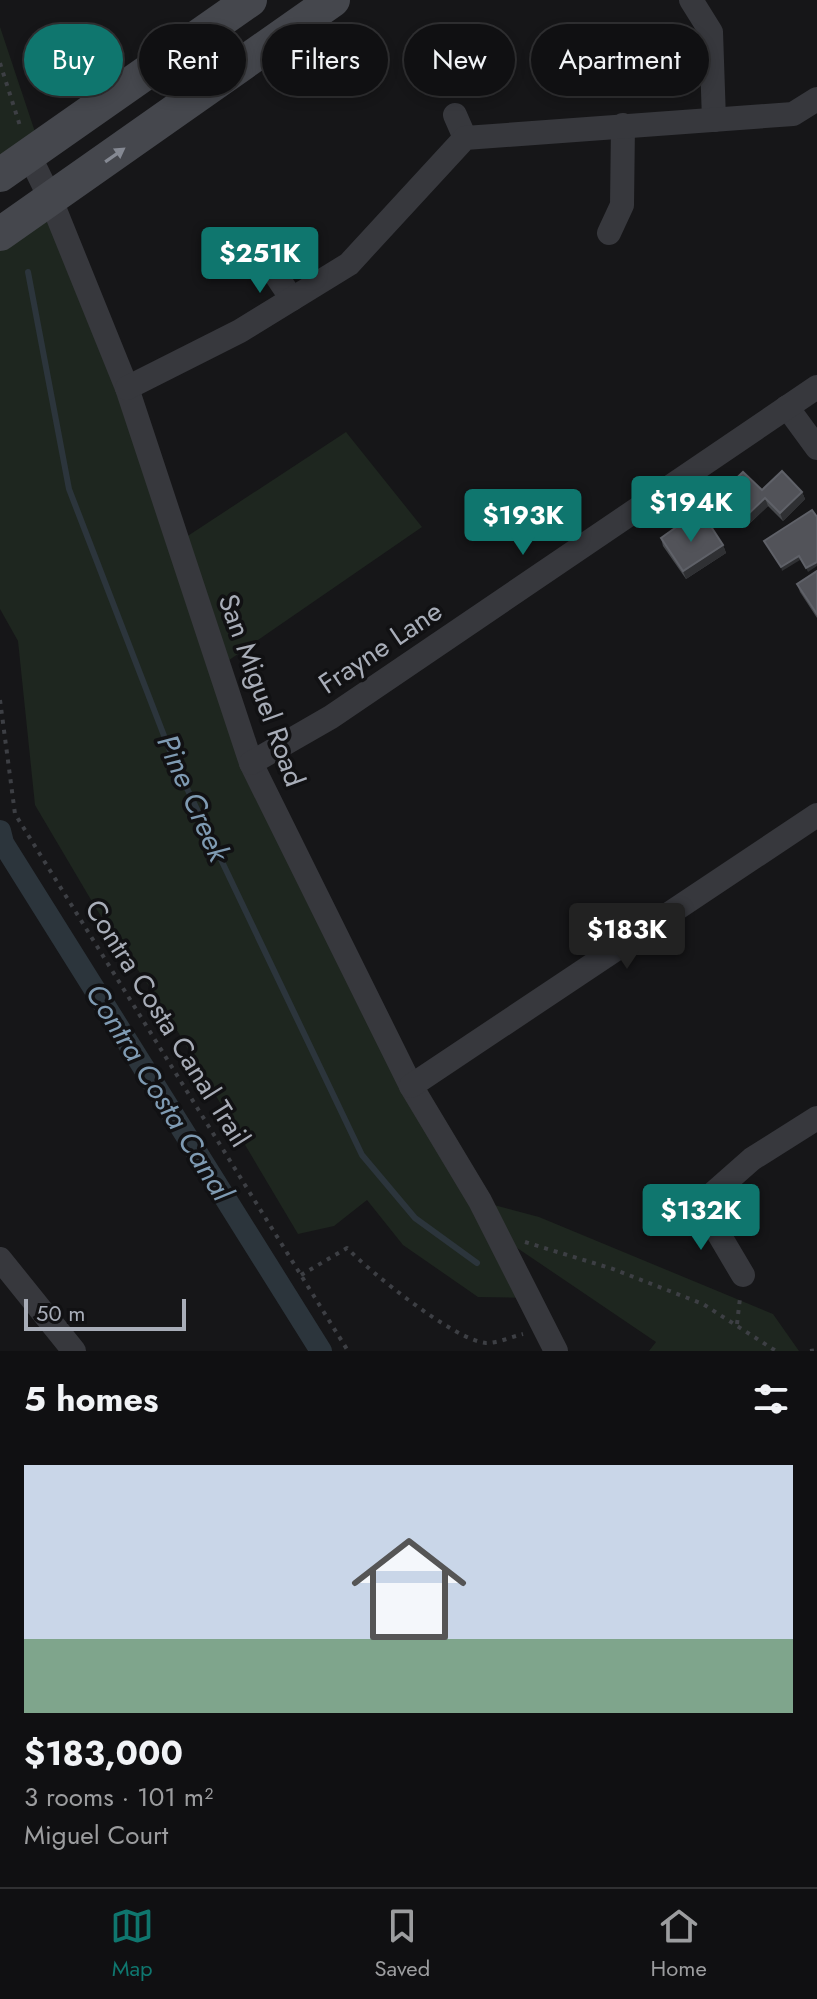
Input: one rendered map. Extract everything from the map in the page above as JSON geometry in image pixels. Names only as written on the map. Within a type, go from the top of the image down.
[{"type":"main road","points":[[0,175],[27,147],[250,0]]},
{"type":"main road","points":[[0,234],[333,0]]},
{"type":"street","points":[[691,0],[711,32],[714,120]]},
{"type":"street","points":[[127,388],[240,331],[349,264],[465,138],[793,114],[817,99]]},
{"type":"street","points":[[455,115],[465,138]]},
{"type":"street","points":[[609,233],[622,205],[623,125]]},
{"type":"street","name":"San Miguel Road","points":[[27,147],[127,388],[251,763],[411,1086],[480,1201],[556,1351]]},
{"type":"street","points":[[269,265],[292,299]]},
{"type":"street","name":"Frayne Lane","points":[[251,763],[331,717],[817,387]]},
{"type":"street","points":[[787,407],[817,448]]},
{"type":"street","points":[[411,1086],[817,815]]},
{"type":"street","points":[[743,1275],[701,1204],[752,1159],[817,1118]]},
{"type":"street","points":[[0,1259],[74,1351]]},
{"type":"path","points":[[0,63],[27,147]]},
{"type":"path","name":"Contra Costa Canal Trail","points":[[0,700],[15,814],[348,1351]]},
{"type":"path","points":[[496,1234],[613,1269],[703,1304],[776,1351]]},
{"type":"path","points":[[301,1275],[347,1248],[364,1266],[463,1336],[484,1343],[495,1342],[528,1333],[544,1324]]},
{"type":"path","points":[[736,1325],[743,1275]]},
{"type":"path","points":[[810,1351],[817,1350]]},
{"type":"shaded area","points":[[0,27],[40,147],[0,175]]},
{"type":"shaded area","points":[[51,200],[177,543],[346,432],[422,527],[219,667],[251,763],[479,1201],[539,1217],[773,1314],[799,1351],[649,1351],[656,1342],[498,1235],[532,1298],[478,1297],[403,1245],[367,1200],[334,1226],[298,1234],[162,1005],[97,910],[35,805],[18,641],[0,609],[0,234]]},
{"type":"building","points":[[782,471],[802,492],[780,513],[765,498],[743,519],[719,495],[743,472],[762,490]]},
{"type":"building","points":[[812,510],[817,517],[817,562],[806,568],[799,556],[781,567],[764,541]]},
{"type":"building","points":[[685,521],[693,532],[708,522],[723,545],[683,571],[661,538]]},
{"type":"building","points":[[817,571],[817,614],[797,584]]},
{"type":"waterway","name":"Pine Creek","points":[[28,272],[69,489],[173,759],[362,1155],[415,1218],[477,1263]]},
{"type":"waterway","name":"Contra Costa Canal","points":[[0,831],[3,843],[321,1351]]}]
